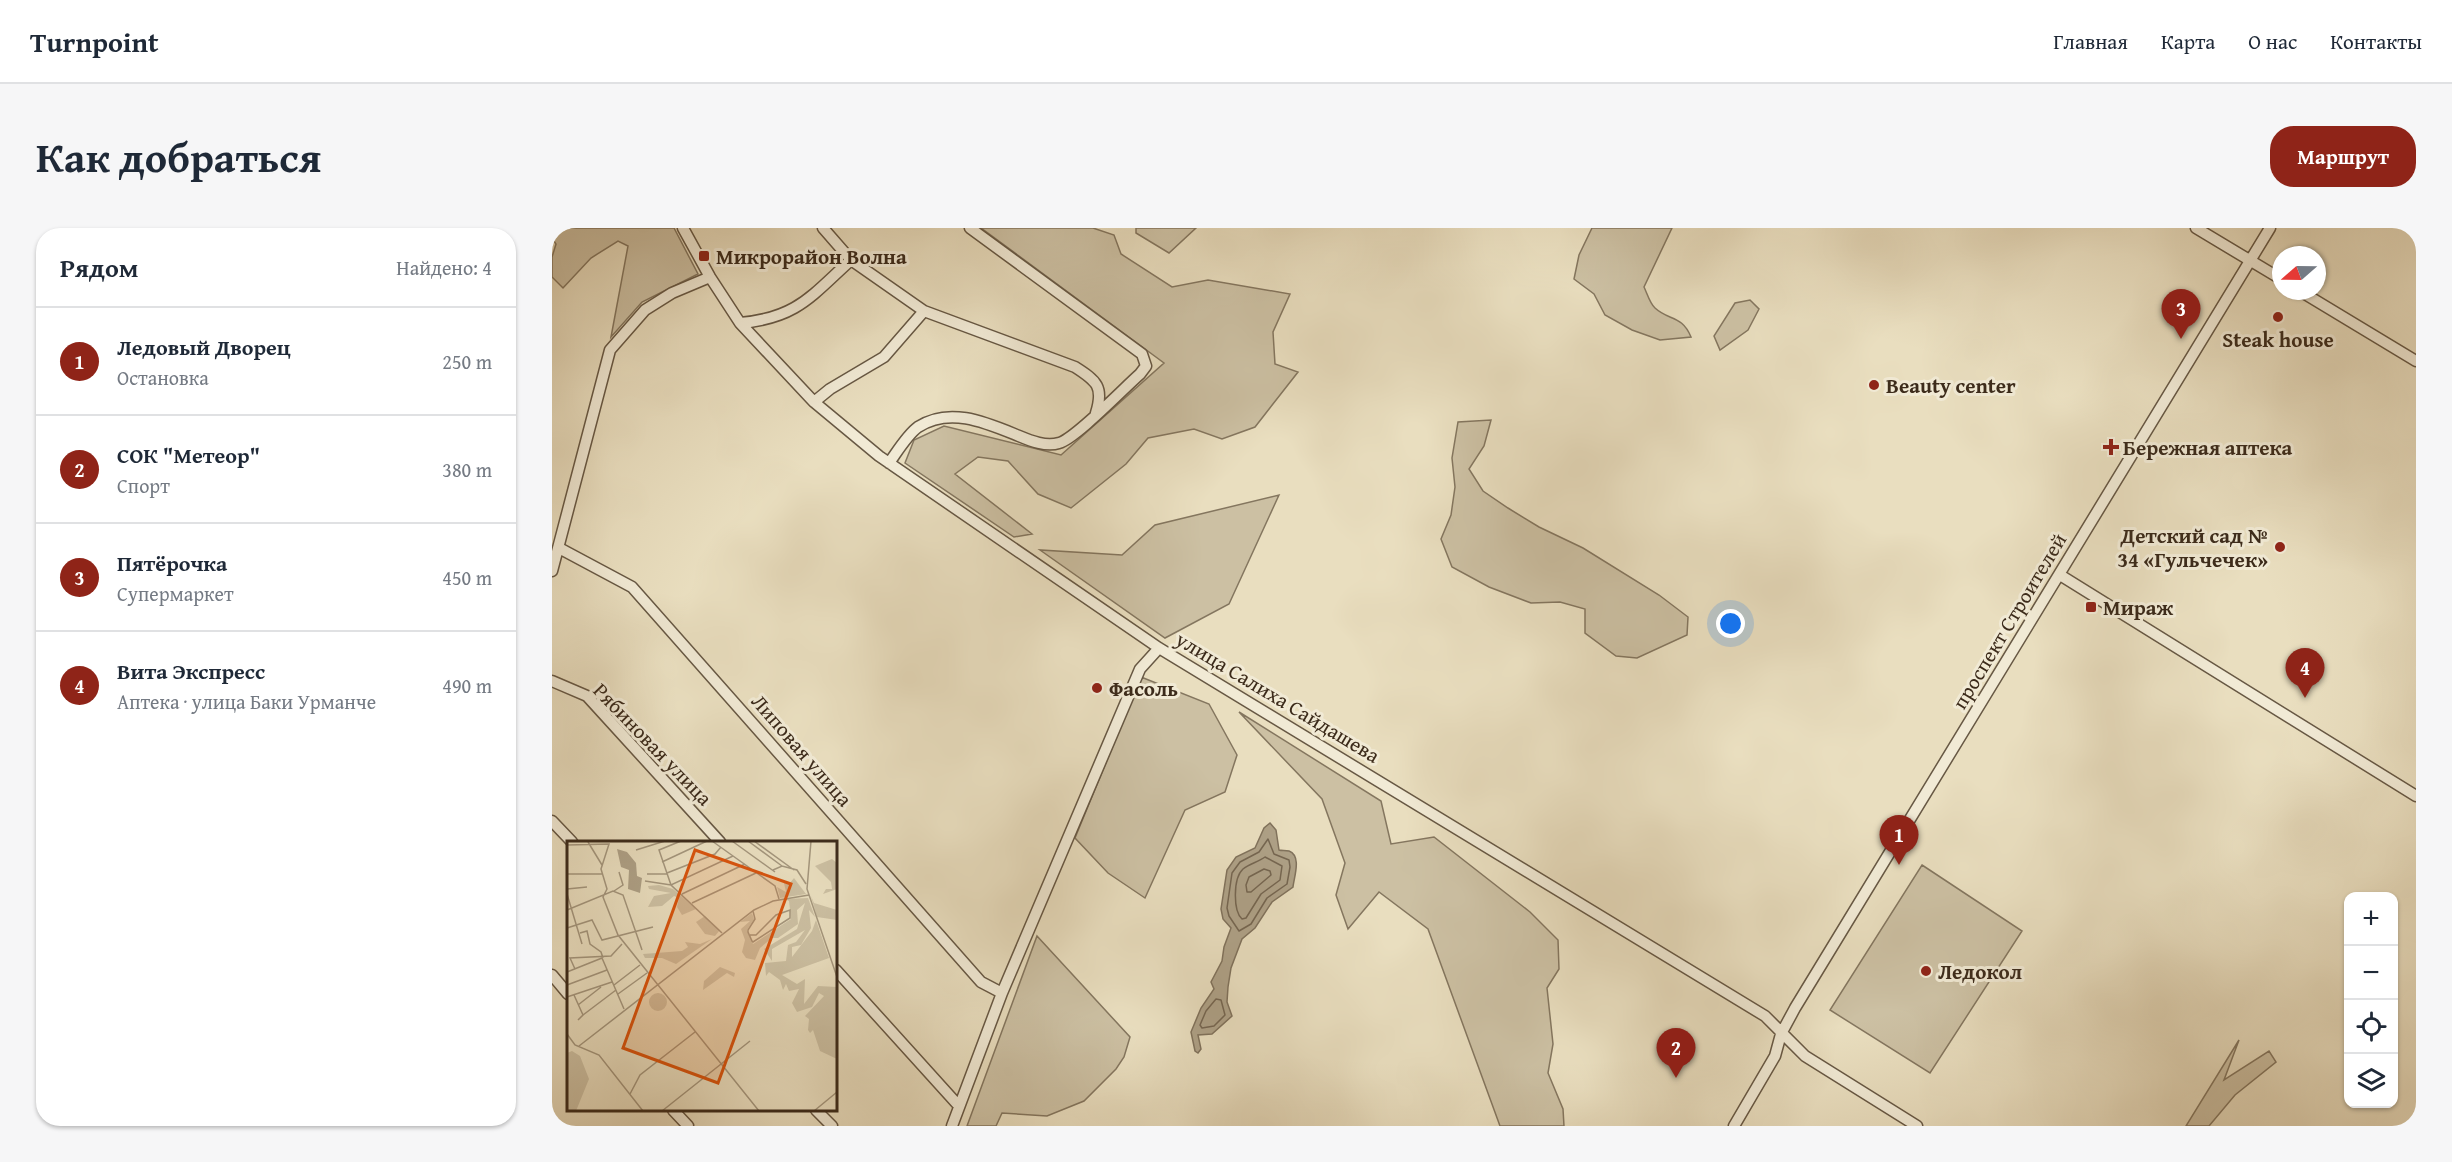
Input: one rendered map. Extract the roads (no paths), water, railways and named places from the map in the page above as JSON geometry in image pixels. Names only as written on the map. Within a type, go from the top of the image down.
[{"type":"street","name":"улица Салиха Сайдашева","points":[[683,228],[710,277],[740,322],[814,402],[889,463],[1159,648],[1765,1016],[1805,1056],[1917,1126]]},
{"type":"street","points":[[823,228],[851,260],[924,311],[1075,367],[1093,378],[1098,386],[1100,399],[1096,413]]},
{"type":"street","points":[[889,463],[916,428],[934,419],[949,416],[991,425],[1032,441],[1049,444],[1061,443],[1140,374],[1146,366],[1142,354],[970,228]]},
{"type":"street","points":[[2196,228],[2272,274]]},
{"type":"street","name":"проспект Строителей","points":[[1734,1126],[1775,1056],[1781,1034],[2270,228]]},
{"type":"street","points":[[740,322],[773,318],[796,309],[851,260]]},
{"type":"street","points":[[552,571],[609,350],[645,310],[672,293],[710,277]]},
{"type":"street","points":[[2315,300],[2416,361]]},
{"type":"street","points":[[814,402],[830,389],[884,357],[924,311]]},
{"type":"street","name":"Липовая улица","points":[[559,548],[632,587],[981,982],[1002,993]]},
{"type":"street","points":[[2060,575],[2416,796]]},
{"type":"street","points":[[952,1126],[1002,993],[1140,669],[1159,648]]},
{"type":"street","name":"Рябиновая улица","points":[[552,681],[587,696],[718,841]]},
{"type":"street","points":[[552,821],[570,841]]},
{"type":"street","points":[[837,971],[958,1105]]},
{"type":"street","points":[[552,975],[567,993]]},
{"type":"street","points":[[674,1111],[688,1126]]},
{"type":"street","points":[[817,1111],[832,1126]]},
{"type":"water","points":[[1270,823],[1276,830],[1279,850],[1289,851],[1295,857],[1293,887],[1272,902],[1255,928],[1242,939],[1231,968],[1228,987],[1227,1002],[1232,1016],[1212,1034],[1198,1035],[1201,1049],[1198,1053],[1195,1051],[1191,1032],[1201,1008],[1214,989],[1211,982],[1222,961],[1231,928],[1223,919],[1221,909],[1227,870],[1236,857],[1255,848],[1264,828]]},
{"type":"place","name":"Микрорайон Волна","points":[[704,256]]},
{"type":"place","name":"Steak house","points":[[2278,317]]},
{"type":"place","name":"Пятёрочка","points":[[2181,339]]},
{"type":"place","name":"Beauty center","points":[[1874,385]]},
{"type":"place","name":"Бережная аптека","points":[[2111,447]]},
{"type":"place","name":"Детский сад № 34 «Гульчечек»","points":[[2280,547]]},
{"type":"place","name":"Мираж","points":[[2091,607]]},
{"type":"place","name":"Фасоль","points":[[1097,688]]},
{"type":"place","name":"Вита Экспресс","points":[[2305,698]]},
{"type":"place","name":"Ледовый Дворец","points":[[1899,865]]},
{"type":"place","name":"Ледокол","points":[[1926,971]]},
{"type":"place","name":"СОК \"Метеор\"","points":[[1676,1078]]}]
